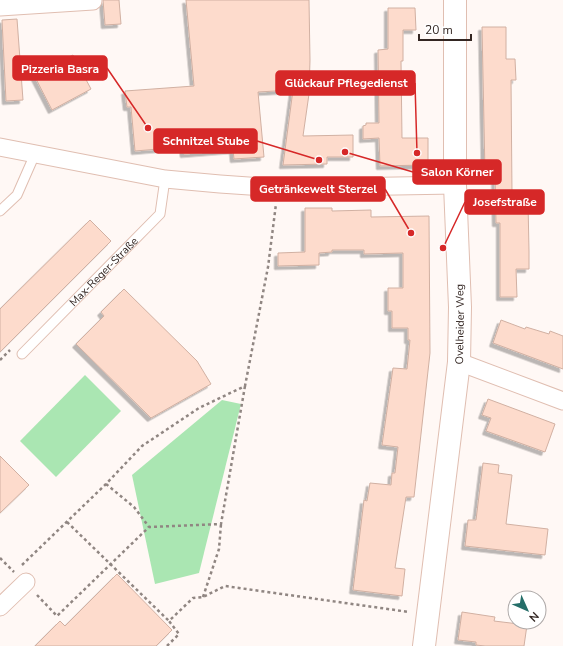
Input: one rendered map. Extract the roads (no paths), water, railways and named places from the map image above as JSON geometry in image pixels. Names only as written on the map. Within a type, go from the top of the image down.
[{"type":"street","name":"Ovelheider Weg","points":[[424,646],[459,362],[460,307],[455,185],[455,0]]},
{"type":"street","points":[[0,7],[93,1]]},
{"type":"street","points":[[0,147],[165,179],[278,188],[455,185]]},
{"type":"street","points":[[459,362],[563,401]]},
{"type":"street","points":[[0,607],[20,577]]},
{"type":"lane","points":[[0,212],[17,195],[34,154]]},
{"type":"lane","name":"Max-Reger-Straße","points":[[22,354],[160,214],[165,179]]},
{"type":"place","name":"Pizzeria Basra","points":[[148,128]]},
{"type":"place","name":"Salon Körner","points":[[345,152]]},
{"type":"place","name":"Glückauf Pflegedienst","points":[[417,153]]},
{"type":"place","name":"Schnitzel Stube","points":[[319,160]]},
{"type":"place","name":"Getränkewelt Sterzel","points":[[411,233]]},
{"type":"place","name":"Josefstraße","points":[[443,248]]}]
